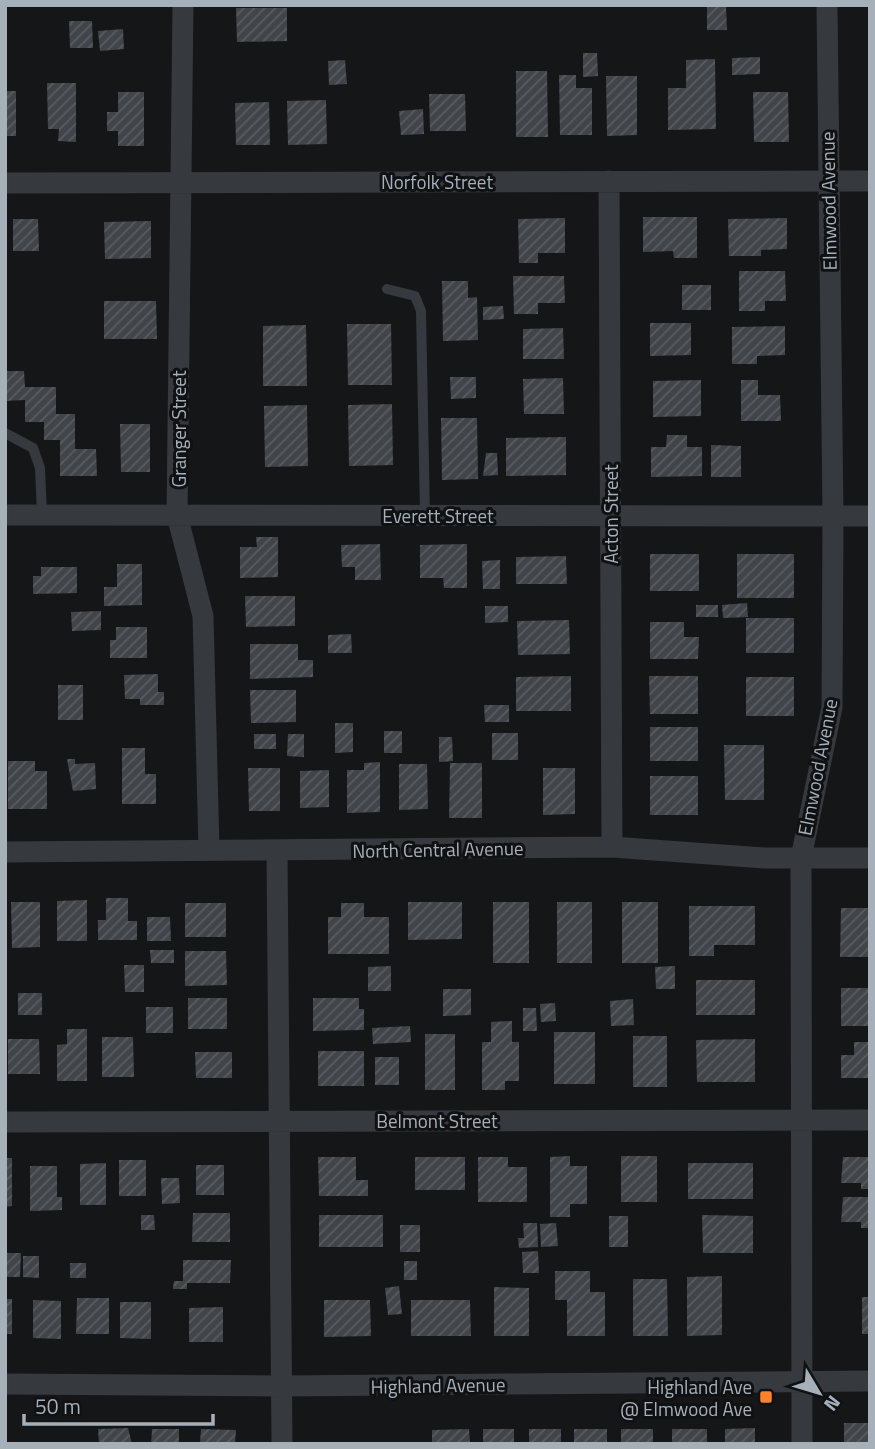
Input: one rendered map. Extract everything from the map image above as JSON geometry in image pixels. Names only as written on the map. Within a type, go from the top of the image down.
[{"type":"street","name":"Granger Street","points":[[183,5],[177,515],[203,617],[209,849]]},
{"type":"street","name":"Elmwood Avenue","points":[[802,1444],[801,858],[832,707],[833,517],[827,5]]},
{"type":"street","name":"Acton Street","points":[[608,181],[612,847]]},
{"type":"street","name":"Norfolk Street","points":[[5,183],[870,181]]},
{"type":"street","name":"Everett Street","points":[[5,515],[870,516]]},
{"type":"street","name":"North Central Avenue","points":[[5,852],[612,847],[801,858],[870,858]]},
{"type":"street","points":[[278,851],[282,1444]]},
{"type":"street","name":"Belmont Street","points":[[5,1122],[870,1120]]},
{"type":"street","name":"Highland Avenue","points":[[5,1384],[282,1386],[870,1381]]},
{"type":"lane","points":[[387,289],[415,296],[421,311],[425,515]]},
{"type":"lane","points":[[5,433],[33,448],[40,468],[43,515]]},
{"type":"building","points":[[707,6],[726,6],[727,30],[707,30]]},
{"type":"building","points":[[236,8],[287,8],[287,41],[237,42]]},
{"type":"building","points":[[69,21],[92,21],[93,48],[70,48]]},
{"type":"building","points":[[123,29],[124,49],[100,51],[98,31]]},
{"type":"building","points":[[583,53],[597,53],[598,76],[583,77]]},
{"type":"building","points":[[760,57],[760,74],[732,75],[732,58]]},
{"type":"building","points":[[715,59],[716,129],[668,130],[668,88],[686,88],[686,60]]},
{"type":"building","points":[[345,60],[347,84],[329,85],[328,61]]},
{"type":"building","points":[[516,71],[547,71],[548,137],[516,137]]},
{"type":"building","points":[[559,75],[576,75],[576,88],[592,88],[592,135],[560,135]]},
{"type":"building","points":[[606,76],[637,76],[637,135],[607,136]]},
{"type":"building","points":[[47,83],[76,83],[76,142],[58,141],[59,129],[48,129]]},
{"type":"building","points":[[5,91],[16,91],[16,136],[5,136]]},
{"type":"building","points":[[118,92],[144,92],[144,146],[118,146],[118,131],[107,131],[107,112],[118,112]]},
{"type":"building","points":[[753,92],[788,92],[789,142],[754,142]]},
{"type":"building","points":[[429,94],[465,94],[466,131],[430,131]]},
{"type":"building","points":[[326,100],[327,144],[288,145],[287,101]]},
{"type":"building","points":[[269,102],[270,145],[236,145],[235,103]]},
{"type":"building","points":[[423,109],[424,134],[401,135],[399,111]]},
{"type":"building","points":[[643,217],[697,217],[697,258],[674,258],[673,251],[643,252]]},
{"type":"building","points":[[565,218],[565,253],[538,253],[538,263],[519,263],[518,219]]},
{"type":"building","points":[[787,218],[787,249],[761,250],[761,256],[729,256],[728,219]]},
{"type":"building","points":[[13,219],[38,219],[39,251],[13,251]]},
{"type":"building","points":[[151,221],[151,258],[105,259],[104,222]]},
{"type":"building","points":[[739,271],[785,271],[786,301],[765,301],[765,311],[739,311]]},
{"type":"building","points":[[513,276],[564,276],[565,303],[538,303],[538,314],[514,314]]},
{"type":"building","points":[[442,281],[468,281],[468,298],[477,297],[478,340],[443,341]]},
{"type":"building","points":[[682,285],[711,285],[711,310],[682,310]]},
{"type":"building","points":[[104,301],[156,301],[157,339],[104,339]]},
{"type":"building","points":[[503,306],[504,319],[483,320],[483,307]]},
{"type":"building","points":[[650,323],[691,323],[691,355],[650,356]]},
{"type":"building","points":[[347,324],[391,324],[392,385],[348,385]]},
{"type":"building","points":[[306,325],[307,386],[263,386],[263,326]]},
{"type":"building","points":[[785,326],[785,355],[757,356],[757,364],[732,364],[732,327]]},
{"type":"building","points":[[563,328],[564,359],[523,359],[523,329]]},
{"type":"building","points":[[5,371],[24,371],[25,387],[56,387],[56,414],[75,414],[75,449],[96,449],[97,476],[60,476],[60,440],[44,440],[44,422],[25,422],[25,400],[5,401]]},
{"type":"building","points":[[450,377],[476,377],[476,398],[451,399]]},
{"type":"building","points":[[563,378],[564,414],[524,414],[523,379]]},
{"type":"building","points":[[701,380],[701,416],[653,417],[653,381]]},
{"type":"building","points":[[741,380],[758,380],[758,395],[780,395],[781,421],[741,421]]},
{"type":"building","points":[[392,404],[393,465],[349,466],[348,405]]},
{"type":"building","points":[[307,405],[308,466],[265,467],[264,406]]},
{"type":"building","points":[[441,418],[477,418],[478,479],[442,480]]},
{"type":"building","points":[[120,424],[150,424],[150,472],[121,472]]},
{"type":"building","points":[[667,435],[687,435],[687,447],[702,447],[702,476],[651,477],[651,447],[666,447]]},
{"type":"building","points":[[566,437],[566,475],[506,476],[506,438]]},
{"type":"building","points":[[711,445],[741,446],[741,477],[711,477]]},
{"type":"building","points":[[486,453],[497,453],[498,475],[483,476]]},
{"type":"building","points":[[256,537],[278,537],[278,577],[240,578],[240,547],[257,547]]},
{"type":"building","points":[[380,544],[381,580],[355,580],[355,567],[342,567],[341,545]]},
{"type":"building","points":[[467,544],[467,588],[444,588],[443,578],[420,578],[420,545]]},
{"type":"building","points":[[650,554],[699,554],[699,591],[650,591]]},
{"type":"building","points":[[737,554],[794,554],[794,598],[737,598]]},
{"type":"building","points":[[566,556],[567,584],[516,584],[516,557]]},
{"type":"building","points":[[500,560],[500,589],[483,589],[482,561]]},
{"type":"building","points":[[117,564],[142,564],[142,605],[104,606],[104,587],[117,587]]},
{"type":"building","points":[[41,567],[77,567],[77,593],[33,594],[33,576],[41,576]]},
{"type":"building","points":[[245,596],[295,596],[295,626],[246,627]]},
{"type":"building","points":[[747,603],[748,617],[723,618],[722,605]]},
{"type":"building","points":[[696,605],[718,605],[718,617],[696,617]]},
{"type":"building","points":[[485,606],[508,606],[508,622],[485,623]]},
{"type":"building","points":[[101,611],[101,630],[72,631],[71,612]]},
{"type":"building","points":[[746,618],[794,618],[794,653],[746,653]]},
{"type":"building","points":[[569,620],[570,654],[518,655],[517,621]]},
{"type":"building","points":[[650,622],[684,622],[684,637],[699,637],[698,659],[650,659]]},
{"type":"building","points":[[116,627],[147,627],[147,658],[110,658],[110,640],[116,640]]},
{"type":"building","points":[[351,634],[352,653],[328,653],[328,635]]},
{"type":"building","points":[[250,644],[298,644],[298,660],[313,660],[313,677],[250,679]]},
{"type":"building","points":[[158,674],[158,692],[164,692],[164,705],[140,705],[140,699],[125,699],[124,675]]},
{"type":"building","points":[[571,676],[571,711],[516,711],[516,677]]},
{"type":"building","points":[[649,676],[698,676],[698,714],[650,714]]},
{"type":"building","points":[[746,677],[794,677],[794,716],[746,716]]},
{"type":"building","points":[[58,685],[83,685],[83,720],[58,720]]},
{"type":"building","points":[[250,690],[296,690],[296,722],[251,723]]},
{"type":"building","points":[[484,705],[509,705],[509,722],[485,722]]},
{"type":"building","points":[[335,723],[353,723],[353,752],[335,753]]},
{"type":"building","points":[[650,727],[698,727],[698,761],[650,761]]},
{"type":"building","points":[[384,731],[402,731],[402,753],[384,753]]},
{"type":"building","points":[[492,733],[518,733],[518,760],[492,760]]},
{"type":"building","points":[[254,734],[276,734],[276,749],[254,749]]},
{"type":"building","points":[[288,734],[304,734],[304,757],[287,756]]},
{"type":"building","points":[[439,737],[452,737],[453,761],[439,762]]},
{"type":"building","points":[[724,745],[764,745],[764,800],[725,800]]},
{"type":"building","points":[[122,748],[145,748],[145,774],[156,774],[156,804],[122,804]]},
{"type":"building","points":[[67,759],[75,759],[75,764],[95,763],[96,789],[73,791]]},
{"type":"building","points":[[8,761],[35,761],[35,771],[47,771],[47,809],[8,809]]},
{"type":"building","points":[[380,762],[380,812],[347,813],[347,770],[364,770],[364,763]]},
{"type":"building","points":[[450,763],[482,763],[482,818],[449,818]]},
{"type":"building","points":[[399,764],[427,764],[428,809],[399,810]]},
{"type":"building","points":[[248,768],[280,768],[280,811],[249,811]]},
{"type":"building","points":[[543,768],[575,768],[575,814],[543,815]]},
{"type":"building","points":[[329,770],[329,807],[300,808],[300,771]]},
{"type":"building","points":[[650,776],[698,776],[698,815],[650,815]]},
{"type":"building","points":[[106,898],[128,898],[128,921],[137,921],[137,940],[98,940],[98,920],[106,920]]},
{"type":"building","points":[[87,900],[87,941],[57,941],[57,901]]},
{"type":"building","points":[[11,902],[40,902],[40,947],[12,948]]},
{"type":"building","points":[[408,902],[462,902],[462,939],[408,940]]},
{"type":"building","points":[[493,902],[529,902],[529,963],[493,963]]},
{"type":"building","points":[[557,902],[592,902],[592,963],[557,963]]},
{"type":"building","points":[[622,902],[658,902],[658,963],[622,963]]},
{"type":"building","points":[[185,903],[226,903],[226,937],[185,937]]},
{"type":"building","points":[[341,903],[364,903],[364,917],[389,917],[389,954],[328,954],[328,917],[341,917]]},
{"type":"building","points":[[689,906],[755,906],[755,945],[714,945],[714,956],[689,956]]},
{"type":"building","points":[[841,908],[870,908],[870,957],[840,957]]},
{"type":"building","points":[[147,917],[170,917],[171,941],[147,941]]},
{"type":"building","points":[[150,950],[174,950],[174,963],[151,963]]},
{"type":"building","points":[[185,951],[226,951],[227,985],[185,986]]},
{"type":"building","points":[[124,965],[144,965],[144,992],[125,992]]},
{"type":"building","points":[[391,966],[391,991],[368,991],[368,967]]},
{"type":"building","points":[[675,966],[675,989],[656,989],[655,967]]},
{"type":"building","points":[[696,980],[755,980],[755,1015],[696,1015]]},
{"type":"building","points":[[841,988],[870,988],[870,1026],[841,1026]]},
{"type":"building","points":[[443,989],[471,989],[471,1015],[443,1016]]},
{"type":"building","points":[[18,993],[42,993],[42,1015],[18,1015]]},
{"type":"building","points":[[188,998],[227,998],[227,1029],[188,1029]]},
{"type":"building","points":[[313,998],[359,998],[359,1009],[364,1009],[364,1030],[313,1031]]},
{"type":"building","points":[[633,999],[634,1025],[611,1026],[610,1001]]},
{"type":"building","points":[[555,1003],[556,1021],[541,1022],[540,1004]]},
{"type":"building","points":[[146,1007],[173,1007],[173,1033],[146,1033]]},
{"type":"building","points":[[523,1008],[536,1008],[537,1031],[523,1031]]},
{"type":"building","points":[[512,1021],[512,1042],[519,1042],[519,1081],[505,1081],[505,1090],[482,1090],[482,1042],[491,1042],[491,1022]]},
{"type":"building","points":[[410,1026],[411,1042],[373,1044],[372,1028]]},
{"type":"building","points":[[67,1029],[87,1029],[87,1081],[57,1081],[57,1045],[67,1044]]},
{"type":"building","points":[[554,1032],[595,1032],[595,1084],[554,1084]]},
{"type":"building","points":[[425,1034],[455,1034],[455,1090],[425,1090]]},
{"type":"building","points":[[633,1036],[667,1036],[667,1087],[633,1087]]},
{"type":"building","points":[[102,1037],[133,1037],[134,1077],[102,1077]]},
{"type":"building","points":[[8,1039],[39,1039],[40,1074],[8,1074]]},
{"type":"building","points":[[755,1039],[755,1082],[697,1082],[696,1040]]},
{"type":"building","points":[[854,1042],[870,1042],[870,1078],[841,1078],[841,1055],[854,1055]]},
{"type":"building","points":[[318,1051],[364,1051],[364,1086],[318,1086]]},
{"type":"building","points":[[195,1052],[232,1052],[232,1078],[196,1078]]},
{"type":"building","points":[[375,1057],[399,1057],[399,1085],[375,1085]]},
{"type":"building","points":[[570,1156],[570,1166],[587,1166],[587,1204],[570,1204],[570,1217],[550,1217],[550,1157]]},
{"type":"building","points":[[621,1156],[657,1156],[657,1202],[621,1202]]},
{"type":"building","points":[[318,1157],[356,1157],[356,1180],[368,1180],[368,1196],[319,1196]]},
{"type":"building","points":[[415,1157],[465,1157],[465,1190],[415,1190]]},
{"type":"building","points":[[478,1157],[508,1157],[508,1167],[527,1167],[527,1202],[478,1202]]},
{"type":"building","points":[[843,1157],[870,1157],[870,1189],[861,1189],[861,1183],[841,1183]]},
{"type":"building","points":[[5,1158],[12,1158],[12,1206],[5,1207]]},
{"type":"building","points":[[119,1160],[146,1160],[146,1196],[119,1196]]},
{"type":"building","points":[[106,1163],[106,1205],[80,1205],[80,1164]]},
{"type":"building","points":[[688,1163],[753,1163],[753,1199],[688,1199]]},
{"type":"building","points":[[196,1165],[224,1165],[224,1195],[196,1195]]},
{"type":"building","points":[[30,1166],[57,1166],[57,1197],[62,1197],[62,1210],[30,1211]]},
{"type":"building","points":[[161,1178],[179,1178],[180,1203],[162,1204]]},
{"type":"building","points":[[843,1197],[870,1197],[870,1228],[861,1228],[861,1222],[841,1222]]},
{"type":"building","points":[[193,1213],[230,1213],[230,1242],[192,1242]]},
{"type":"building","points":[[141,1215],[154,1215],[155,1230],[141,1230]]},
{"type":"building","points":[[319,1215],[383,1215],[383,1247],[319,1247]]},
{"type":"building","points":[[702,1215],[753,1216],[753,1253],[703,1253]]},
{"type":"building","points":[[609,1216],[628,1216],[628,1247],[609,1247]]},
{"type":"building","points":[[523,1223],[537,1223],[538,1247],[519,1248],[518,1238],[524,1238]]},
{"type":"building","points":[[556,1223],[558,1246],[541,1247],[540,1224]]},
{"type":"building","points":[[400,1225],[420,1225],[420,1252],[400,1252]]},
{"type":"building","points":[[538,1251],[539,1273],[523,1273],[522,1252]]},
{"type":"building","points":[[5,1253],[21,1253],[20,1277],[5,1277]]},
{"type":"building","points":[[23,1256],[39,1256],[39,1278],[23,1277]]},
{"type":"building","points":[[183,1260],[231,1260],[230,1283],[187,1283],[187,1289],[173,1289],[174,1281],[183,1281]]},
{"type":"building","points":[[404,1261],[417,1261],[417,1280],[404,1280]]},
{"type":"building","points":[[70,1263],[86,1263],[86,1278],[70,1278]]},
{"type":"building","points":[[555,1271],[590,1271],[590,1292],[605,1292],[605,1336],[567,1336],[567,1300],[555,1300]]},
{"type":"building","points":[[722,1276],[722,1335],[687,1336],[687,1277]]},
{"type":"building","points":[[633,1279],[667,1279],[668,1336],[633,1336]]},
{"type":"building","points":[[399,1286],[402,1314],[388,1315],[385,1288]]},
{"type":"building","points":[[494,1287],[529,1288],[529,1336],[494,1336]]},
{"type":"building","points":[[862,1297],[870,1297],[870,1334],[862,1334]]},
{"type":"building","points":[[77,1298],[109,1298],[109,1334],[76,1334]]},
{"type":"building","points":[[5,1299],[12,1299],[12,1334],[5,1334]]},
{"type":"building","points":[[33,1300],[61,1301],[61,1339],[33,1338]]},
{"type":"building","points":[[324,1300],[370,1300],[371,1336],[324,1337]]},
{"type":"building","points":[[411,1300],[470,1300],[471,1336],[411,1336]]},
{"type":"building","points":[[120,1302],[151,1302],[151,1339],[120,1338]]},
{"type":"building","points":[[223,1307],[223,1342],[189,1342],[189,1308]]},
{"type":"building","points":[[844,1423],[870,1423],[870,1444],[844,1444]]},
{"type":"building","points":[[128,1428],[132,1444],[99,1444],[98,1429]]},
{"type":"building","points":[[755,1428],[755,1444],[725,1444],[725,1429]]},
{"type":"building","points":[[152,1429],[179,1429],[179,1444],[151,1444]]},
{"type":"building","points":[[201,1429],[236,1430],[235,1444],[200,1444]]},
{"type":"building","points":[[469,1429],[470,1444],[432,1444],[432,1430]]},
{"type":"building","points":[[483,1429],[514,1429],[514,1444],[483,1444]]},
{"type":"building","points":[[529,1429],[561,1429],[561,1444],[529,1444]]},
{"type":"building","points":[[574,1429],[607,1429],[607,1444],[574,1444]]},
{"type":"building","points":[[621,1429],[653,1429],[653,1444],[621,1444]]},
{"type":"building","points":[[672,1429],[707,1429],[707,1444],[672,1444]]},
{"type":"place","name":"Highland Ave @ Elmwood Ave","points":[[766,1397]]}]
